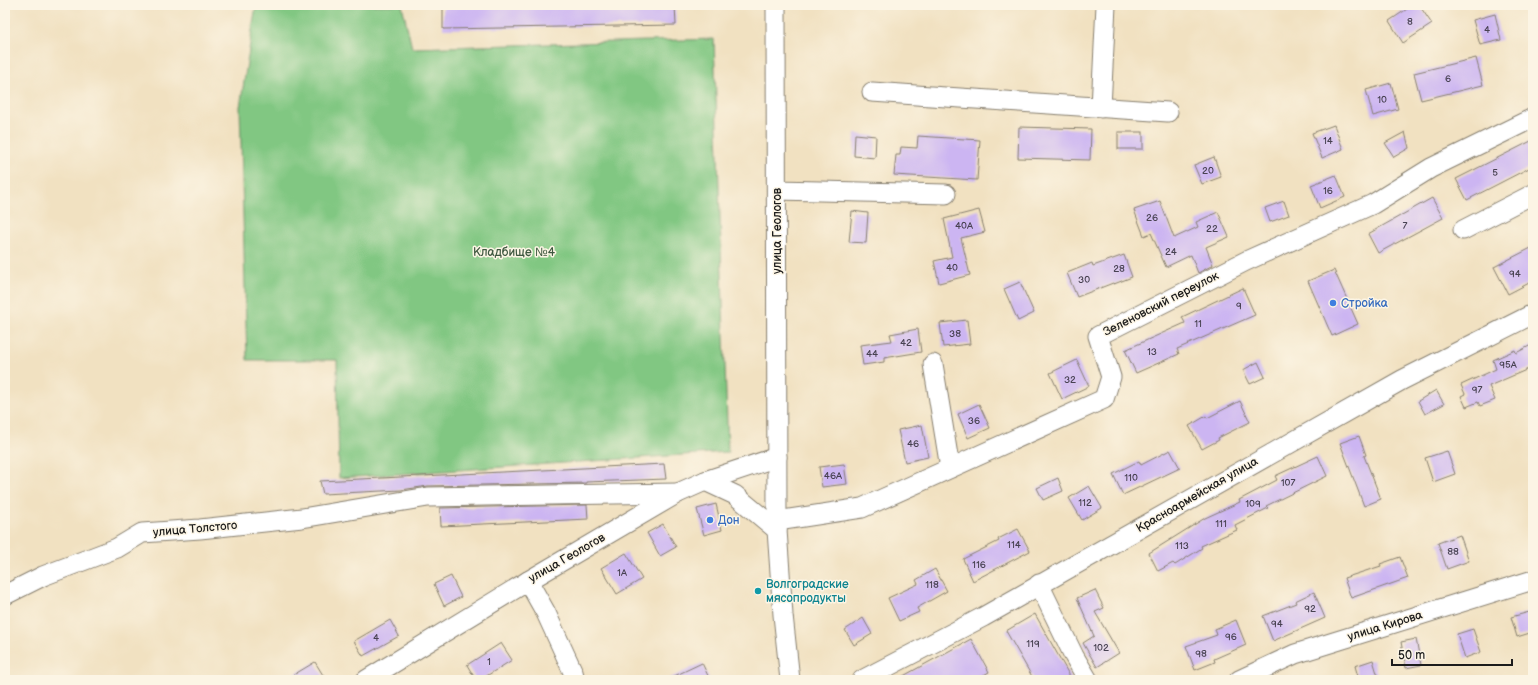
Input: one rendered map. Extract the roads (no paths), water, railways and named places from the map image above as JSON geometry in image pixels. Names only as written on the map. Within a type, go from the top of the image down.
[{"type":"street","name":"улица Геологов","points":[[776,5],[777,526],[783,615],[790,680]]},
{"type":"street","points":[[1101,108],[1106,5]]},
{"type":"street","points":[[872,92],[1168,112]]},
{"type":"street","name":"Зеленовский переулок","points":[[777,526],[862,508],[1104,399],[1111,377],[1098,336],[1246,262],[1373,204],[1431,168],[1533,118]]},
{"type":"street","points":[[777,190],[946,194]]},
{"type":"street","points":[[1463,230],[1533,194]]},
{"type":"street","name":"Красноармейская улица","points":[[862,680],[983,617],[1402,380],[1533,314]]},
{"type":"street","points":[[933,364],[950,468]]},
{"type":"street","name":"улица Геологов","points":[[366,680],[528,581],[678,493],[705,481],[777,457]]},
{"type":"street","points":[[705,481],[736,495],[777,526]]},
{"type":"street","name":"улица Толстого","points":[[5,595],[44,576],[117,548],[142,533],[200,529],[302,518],[428,497],[678,493]]},
{"type":"street","name":"улица Кирова","points":[[1239,680],[1295,654],[1533,580]]},
{"type":"street","points":[[528,581],[558,639],[573,672],[575,680]]},
{"type":"street","points":[[1039,584],[1074,656],[1088,680]]},
{"type":"place","name":"Стройка","points":[[1333,303]]},
{"type":"place","name":"Дон","points":[[710,520]]},
{"type":"place","name":"Волгоградские мясопродукты","points":[[758,591]]},
{"type":"park label","name":"Кладбище №4","points":[[514,252]]}]
